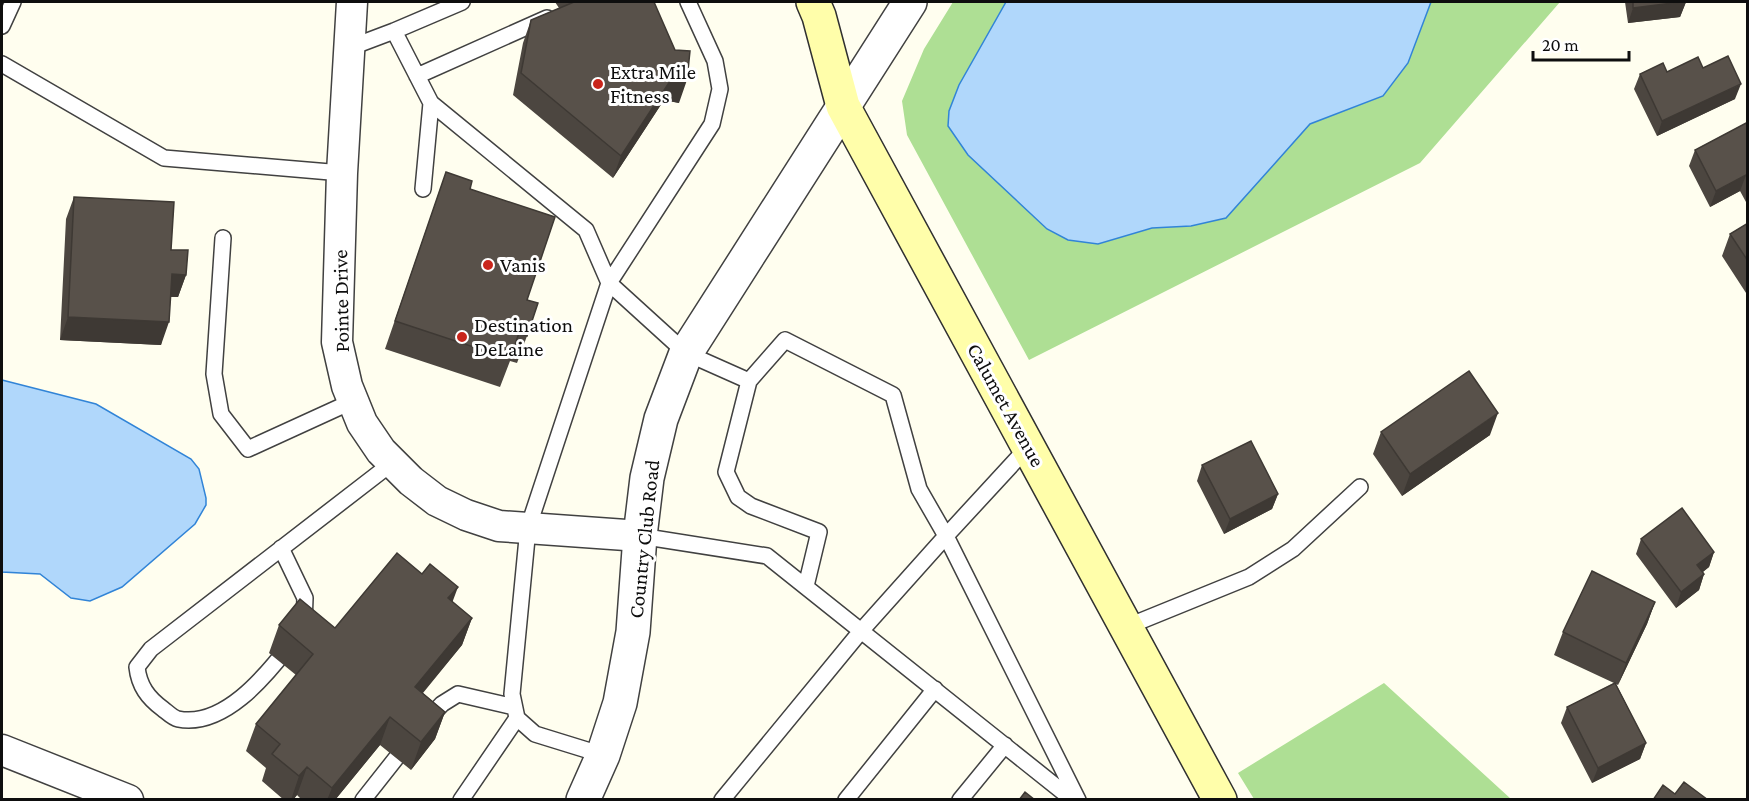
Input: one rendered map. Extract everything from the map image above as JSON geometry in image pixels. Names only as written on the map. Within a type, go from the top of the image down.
[{"type":"main road","name":"Calumet Avenue","points":[[813,2],[819,16],[843,106],[1219,799]]},
{"type":"street","name":"Pointe Drive","points":[[352,2],[342,173],[337,342],[347,387],[368,432],[381,452],[411,482],[437,501],[466,515],[500,526],[640,536]]},
{"type":"street","name":"Country Club Road","points":[[584,800],[603,754],[620,703],[633,632],[647,478],[661,419],[686,353],[910,2]]},
{"type":"street","points":[[2,750],[128,800]]},
{"type":"lane","points":[[2,26],[13,2]]},
{"type":"lane","points":[[349,48],[462,2]]},
{"type":"lane","points":[[461,800],[515,713],[512,693],[528,528],[609,283],[711,124],[720,90],[715,61],[688,2]]},
{"type":"lane","points":[[417,76],[560,12]]},
{"type":"lane","points":[[394,31],[431,103],[586,230],[609,283],[686,353],[749,381]]},
{"type":"lane","points":[[2,64],[164,158],[342,173]]},
{"type":"lane","points":[[423,189],[431,103]]},
{"type":"lane","points":[[224,238],[214,374],[221,414],[248,449],[353,401]]},
{"type":"lane","points":[[806,586],[819,532],[751,506],[738,497],[726,472],[749,381],[785,340],[893,395],[919,489],[946,536],[1078,800]]},
{"type":"lane","points":[[722,800],[861,631],[1028,447]]},
{"type":"lane","points":[[281,548],[305,598],[304,625],[249,693],[208,718],[176,719],[149,698],[138,678],[137,667],[151,649],[281,548],[392,463]]},
{"type":"lane","points":[[1126,627],[1249,577],[1293,549],[1360,487]]},
{"type":"lane","points":[[640,536],[766,556],[1073,800]]},
{"type":"lane","points":[[846,800],[935,689]]},
{"type":"lane","points":[[363,800],[421,727],[442,704],[458,694],[515,713],[535,734],[603,754]]},
{"type":"lane","points":[[960,800],[1005,745]]},
{"type":"green space","points":[[953,2],[1006,2],[959,85],[949,111],[1098,244],[1152,228],[1191,226],[1226,218],[1310,124],[1383,96],[1408,63],[1431,2],[1560,2],[1420,163],[1029,360],[907,135],[902,101],[924,49]]},
{"type":"green space","points":[[1384,683],[1511,799],[1254,799],[1238,773]]},
{"type":"water","points":[[1006,2],[1431,2],[1408,63],[1383,96],[1310,124],[1226,218],[1191,226],[1152,228],[1098,244],[1068,240],[1047,229],[968,155],[948,126],[949,111],[959,85]]},
{"type":"water","points":[[2,380],[96,404],[191,459],[199,469],[206,498],[206,505],[195,524],[122,587],[90,601],[71,598],[40,574],[2,572]]},
{"type":"building","name":"Extra Mile Fitness","points":[[574,2],[654,2],[675,50],[690,51],[687,80],[672,78],[621,156],[521,73],[531,20]]},
{"type":"building","points":[[1633,2],[1681,2],[1633,8]]},
{"type":"building","points":[[1728,56],[1741,84],[1662,121],[1640,74],[1663,63],[1667,72],[1698,57],[1703,68]]},
{"type":"building","points":[[1748,122],[1748,178],[1746,175],[1716,191],[1695,150]]},
{"type":"building","points":[[446,172],[472,181],[470,189],[555,217],[527,300],[538,303],[527,336],[519,333],[510,359],[395,321]]},
{"type":"building","points":[[74,197],[174,202],[171,250],[188,250],[186,275],[172,274],[169,322],[68,317]]},
{"type":"building","points":[[1748,223],[1748,261],[1730,234]]},
{"type":"building","points":[[1469,371],[1498,413],[1410,474],[1381,432]]},
{"type":"building","points":[[1251,441],[1278,494],[1230,519],[1202,465]]},
{"type":"building","points":[[1682,508],[1714,552],[1697,565],[1704,574],[1681,592],[1641,539]]},
{"type":"building","points":[[397,553],[422,574],[430,564],[458,587],[448,598],[472,618],[415,687],[445,712],[421,742],[390,717],[332,788],[307,767],[299,776],[272,754],[280,744],[256,724],[313,654],[279,625],[300,599],[335,628]]},
{"type":"building","points":[[1592,571],[1655,602],[1626,663],[1563,632]]},
{"type":"building","points":[[1615,683],[1646,743],[1598,768],[1567,707]]},
{"type":"building","points":[[1684,782],[1708,800],[1653,800],[1663,785],[1675,794]]},
{"type":"building","points":[[1025,792],[1035,800],[1019,800]]},
{"type":"place","name":"Extra Mile Fitness","points":[[598,84]]},
{"type":"place","name":"Vanis","points":[[488,265]]},
{"type":"place","name":"Destination DeLaine","points":[[462,337]]}]
